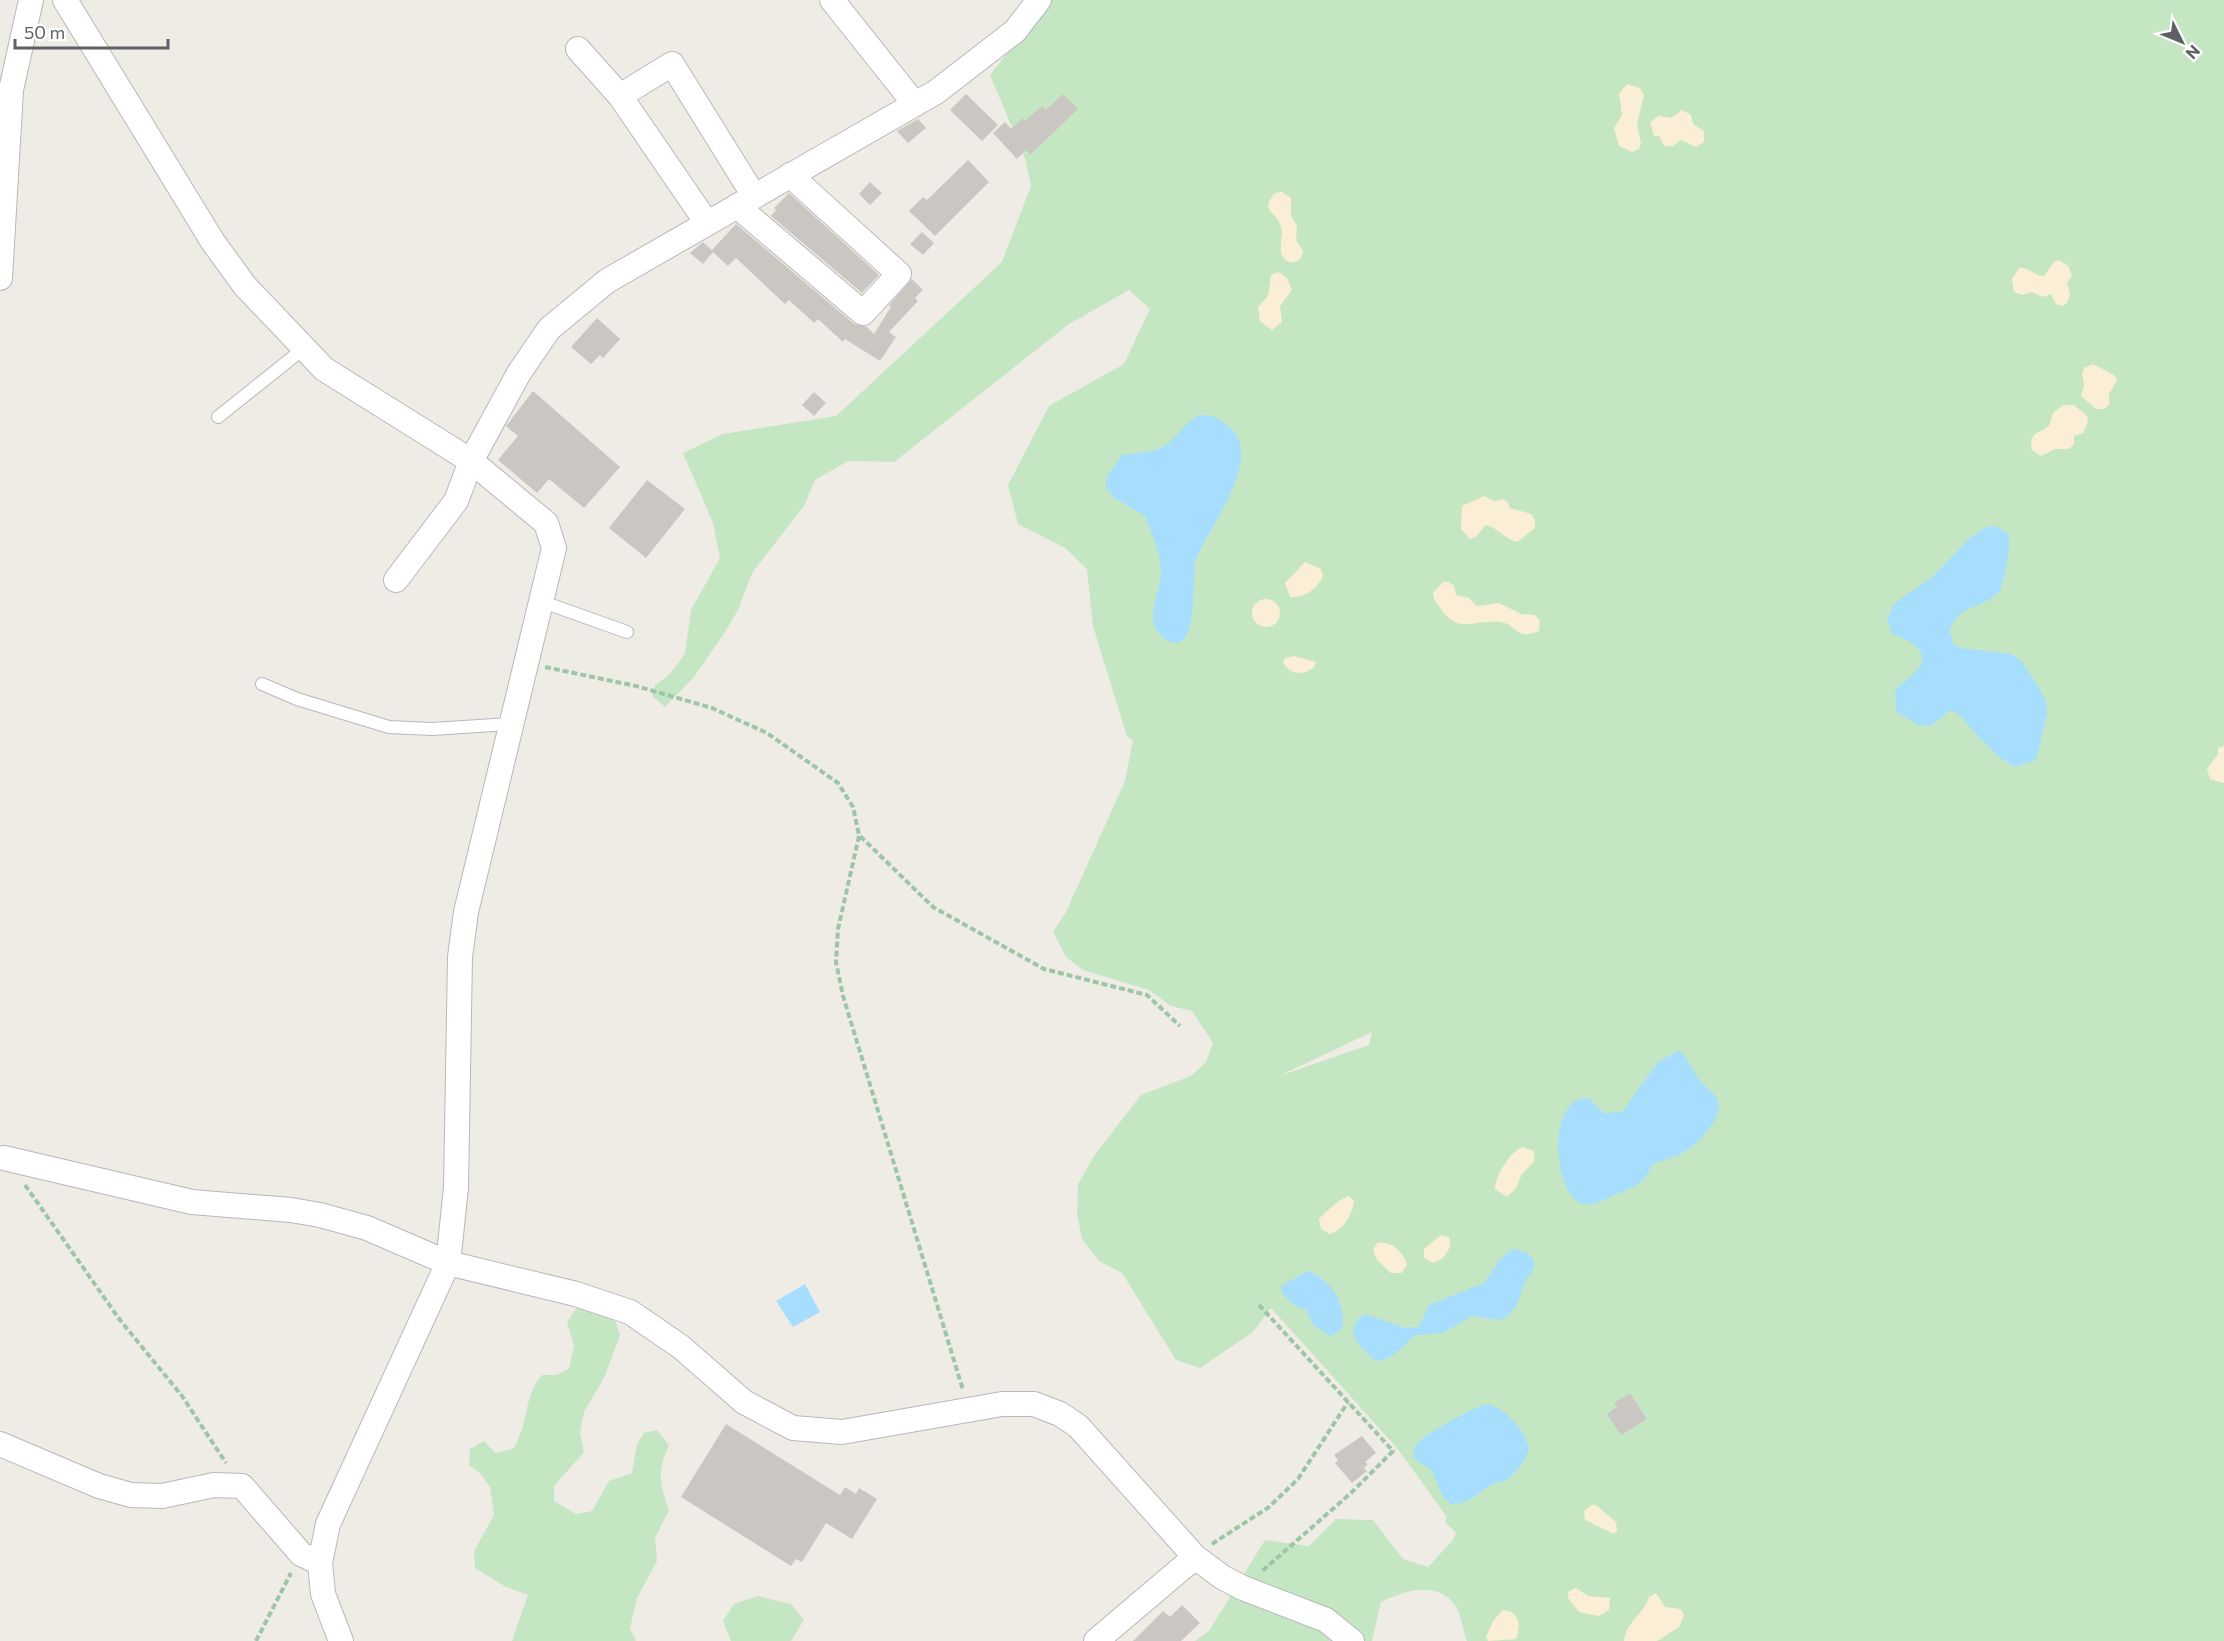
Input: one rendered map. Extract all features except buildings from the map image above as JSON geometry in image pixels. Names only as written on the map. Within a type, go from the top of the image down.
[{"type":"street","points":[[0,278],[11,90],[31,0]]},
{"type":"street","points":[[64,0],[213,242],[245,286],[324,369],[471,461],[546,524],[554,548],[543,602],[525,663],[466,912],[460,957],[456,1188],[448,1263],[310,1559]]},
{"type":"street","points":[[832,0],[914,103]]},
{"type":"street","points":[[396,580],[456,501],[471,461],[519,373],[549,329],[607,281],[936,92],[1016,31],[1039,0]]},
{"type":"street","points":[[578,49],[620,96],[707,223]]},
{"type":"street","points":[[620,96],[672,64],[746,201],[863,313],[899,274],[790,175]]},
{"type":"street","points":[[4,1158],[192,1202],[291,1210],[320,1215],[367,1228],[448,1263],[526,1280],[630,1312],[681,1347],[744,1402],[793,1428],[842,1432],[1002,1404],[1034,1404],[1060,1414],[1078,1426],[1195,1557],[1222,1577],[1244,1588],[1326,1620],[1352,1641]]},
{"type":"street","points":[[0,1444],[99,1486],[131,1495],[162,1496],[214,1485],[242,1486],[310,1559],[341,1641]]},
{"type":"street","points":[[1095,1641],[1195,1557]]},
{"type":"lane","points":[[218,417],[303,349]]},
{"type":"lane","points":[[543,602],[627,632]]},
{"type":"lane","points":[[262,684],[297,699],[389,727],[432,729],[510,724]]},
{"type":"path","points":[[525,663],[636,686],[712,708],[767,733],[838,783],[853,807],[859,836],[838,929],[836,962],[843,996],[970,1410]]},
{"type":"path","points":[[859,836],[911,888],[933,907],[952,919],[1044,969],[1148,995],[1180,1026]]},
{"type":"path","points":[[4,1158],[120,1320],[182,1396],[242,1486]]},
{"type":"path","points":[[1244,1588],[1351,1493],[1393,1451],[1259,1305]]},
{"type":"path","points":[[1195,1557],[1226,1533],[1269,1507],[1298,1479],[1348,1402]]},
{"type":"path","points":[[256,1641],[310,1559]]},
{"type":"green space","points":[[1049,0],[2224,0],[2224,1641],[1467,1641],[1455,1605],[1439,1592],[1420,1590],[1400,1594],[1381,1602],[1372,1641],[1195,1641],[1209,1631],[1265,1540],[1309,1546],[1336,1519],[1373,1520],[1403,1559],[1428,1567],[1453,1540],[1456,1533],[1445,1522],[1447,1517],[1397,1448],[1271,1308],[1253,1332],[1200,1368],[1176,1360],[1122,1273],[1099,1261],[1082,1239],[1077,1214],[1078,1184],[1094,1156],[1141,1095],[1191,1076],[1206,1062],[1213,1043],[1192,1011],[1171,1006],[1149,990],[1083,970],[1066,957],[1053,932],[1066,912],[1125,781],[1133,740],[1127,737],[1093,626],[1087,569],[1065,548],[1018,524],[1008,485],[1049,406],[1124,364],[1150,309],[1129,290],[1069,324],[894,462],[848,461],[815,480],[804,506],[752,573],[738,610],[694,677],[665,707],[652,696],[655,685],[669,675],[685,654],[691,610],[720,558],[713,523],[683,453],[723,434],[836,416],[1002,262],[1031,186],[1026,161],[990,75]],"holes":[[[1372,1032],[1369,1045],[1282,1075]]]},
{"type":"green space","points":[[580,1303],[612,1312],[620,1335],[605,1376],[584,1412],[580,1433],[584,1452],[554,1486],[554,1501],[576,1514],[592,1511],[609,1481],[632,1473],[637,1444],[644,1433],[657,1430],[669,1445],[661,1470],[661,1478],[669,1510],[655,1538],[657,1561],[637,1598],[630,1628],[636,1641],[512,1641],[528,1595],[504,1586],[475,1568],[474,1551],[494,1515],[490,1487],[480,1473],[469,1465],[470,1449],[484,1441],[495,1453],[513,1449],[522,1430],[536,1383],[542,1375],[556,1375],[569,1369],[574,1345],[567,1322]]},
{"type":"green space","points":[[758,1596],[791,1604],[804,1620],[791,1641],[731,1641],[723,1621],[734,1604]]},
{"type":"sand","points":[[1627,84],[1640,88],[1644,95],[1637,124],[1641,144],[1639,149],[1632,152],[1619,146],[1614,128],[1622,115],[1619,94]]},
{"type":"sand","points":[[1682,110],[1691,115],[1693,124],[1704,131],[1704,142],[1696,147],[1681,140],[1673,146],[1664,146],[1659,136],[1654,136],[1650,122],[1659,116],[1671,118]]},
{"type":"sand","points":[[1282,192],[1291,198],[1291,216],[1297,226],[1296,240],[1303,251],[1295,262],[1289,262],[1281,253],[1280,224],[1268,207],[1275,193]]},
{"type":"sand","points":[[2059,260],[2068,266],[2072,275],[2067,284],[2070,294],[2067,303],[2062,306],[2056,304],[2051,294],[2043,297],[2032,292],[2022,295],[2014,292],[2012,279],[2019,268],[2044,276],[2054,262]]},
{"type":"sand","points":[[1278,272],[1287,278],[1292,290],[1280,306],[1282,322],[1272,330],[1260,321],[1258,307],[1268,296],[1271,275]]},
{"type":"sand","points":[[2093,364],[2114,375],[2117,380],[2109,394],[2109,405],[2104,409],[2096,409],[2081,396],[2084,385],[2082,374],[2084,368]]},
{"type":"sand","points":[[2063,405],[2074,405],[2087,416],[2088,422],[2083,433],[2074,436],[2074,444],[2069,449],[2055,449],[2041,456],[2032,450],[2033,437],[2049,426],[2053,413]]},
{"type":"sand","points":[[1484,496],[1495,501],[1502,499],[1507,501],[1510,508],[1531,514],[1535,520],[1535,528],[1517,542],[1485,525],[1477,536],[1470,539],[1461,529],[1462,506]]},
{"type":"sand","points":[[1305,562],[1321,569],[1323,576],[1310,592],[1290,597],[1285,583]]},
{"type":"sand","points":[[1443,582],[1449,582],[1454,586],[1456,595],[1469,598],[1477,606],[1499,603],[1521,614],[1535,615],[1540,621],[1539,631],[1525,634],[1501,622],[1461,624],[1454,622],[1447,617],[1434,598],[1433,593]]},
{"type":"sand","points":[[1266,599],[1276,603],[1280,613],[1276,623],[1266,627],[1256,623],[1252,613],[1256,603]]},
{"type":"sand","points":[[1294,656],[1316,662],[1314,667],[1302,673],[1290,670],[1283,663],[1285,658]]},
{"type":"sand","points":[[2224,746],[2223,783],[2210,779],[2207,769],[2218,754],[2218,748]]},
{"type":"sand","points":[[1523,1147],[1534,1151],[1534,1162],[1522,1174],[1516,1188],[1507,1197],[1495,1189],[1498,1177],[1509,1158]]},
{"type":"sand","points":[[1349,1196],[1354,1201],[1353,1207],[1343,1225],[1330,1234],[1321,1229],[1319,1219],[1337,1202]]},
{"type":"sand","points":[[1441,1235],[1449,1237],[1449,1250],[1444,1257],[1433,1263],[1424,1258],[1424,1249]]},
{"type":"sand","points":[[1377,1243],[1387,1243],[1399,1251],[1407,1264],[1402,1273],[1391,1273],[1377,1260],[1373,1250]]},
{"type":"sand","points":[[1591,1505],[1596,1505],[1616,1522],[1617,1531],[1614,1534],[1585,1520],[1584,1511]]},
{"type":"sand","points":[[1576,1588],[1588,1596],[1610,1598],[1609,1610],[1599,1616],[1579,1612],[1568,1598],[1568,1592]]},
{"type":"sand","points":[[1656,1593],[1665,1607],[1681,1609],[1684,1615],[1679,1627],[1657,1641],[1624,1641],[1631,1623],[1649,1597]]},
{"type":"sand","points":[[1503,1610],[1513,1613],[1518,1620],[1516,1639],[1488,1641],[1486,1637],[1493,1621]]},
{"type":"water","points":[[1199,415],[1215,418],[1228,426],[1238,439],[1241,455],[1238,473],[1231,492],[1196,559],[1190,627],[1185,638],[1178,643],[1167,640],[1158,633],[1154,625],[1154,607],[1161,569],[1157,549],[1145,516],[1113,497],[1106,488],[1107,476],[1122,455],[1147,452],[1168,444]]},
{"type":"water","points":[[1996,526],[2007,533],[2009,538],[2007,562],[2000,590],[1988,601],[1960,614],[1950,630],[1953,643],[1960,648],[2012,654],[2023,663],[2046,701],[2047,714],[2036,760],[2015,767],[1990,749],[1956,712],[1949,711],[1931,726],[1918,725],[1896,712],[1895,691],[1920,666],[1922,654],[1914,645],[1892,634],[1887,619],[1894,604],[1933,576],[1970,538],[1986,527]]},
{"type":"water","points":[[1679,1050],[1688,1060],[1700,1081],[1716,1097],[1719,1104],[1715,1121],[1703,1137],[1683,1153],[1652,1165],[1646,1177],[1633,1187],[1592,1204],[1584,1204],[1574,1198],[1566,1185],[1560,1167],[1558,1148],[1560,1128],[1565,1112],[1575,1101],[1589,1098],[1604,1113],[1622,1112],[1658,1062]]},
{"type":"water","points":[[1512,1249],[1526,1252],[1534,1260],[1534,1269],[1526,1279],[1516,1307],[1503,1320],[1472,1316],[1443,1333],[1415,1335],[1393,1355],[1376,1361],[1355,1338],[1354,1326],[1365,1314],[1405,1328],[1419,1327],[1429,1305],[1484,1283],[1499,1261]]},
{"type":"water","points":[[1308,1271],[1324,1280],[1340,1302],[1342,1329],[1331,1337],[1313,1325],[1306,1310],[1292,1304],[1281,1292],[1282,1285]]},
{"type":"water","points":[[805,1284],[820,1312],[793,1327],[776,1301]]},
{"type":"water","points":[[1486,1404],[1500,1410],[1516,1423],[1526,1440],[1527,1455],[1506,1481],[1491,1485],[1467,1501],[1451,1504],[1443,1497],[1432,1471],[1413,1457],[1414,1448],[1426,1436]]}]
